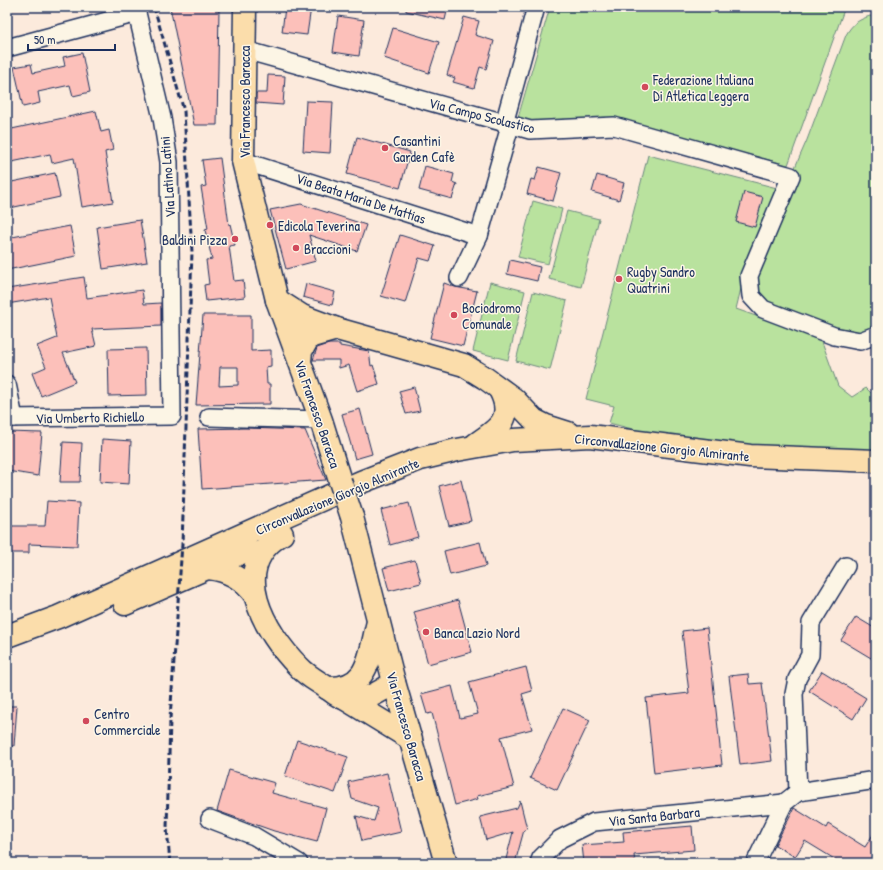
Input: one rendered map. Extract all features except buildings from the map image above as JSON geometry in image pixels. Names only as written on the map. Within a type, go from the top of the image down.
[{"type":"main road","name":"Via Francesco Baracca","points":[[245,7],[243,161],[277,300],[297,327],[301,351],[300,361],[321,420],[352,517],[394,682],[412,739],[446,863]]},
{"type":"main road","points":[[297,327],[337,329],[464,365],[514,399],[534,420],[546,426],[569,433],[590,436]]},
{"type":"main road","points":[[472,447],[502,424],[506,410],[500,390]]},
{"type":"main road","name":"Circonvallazione Giorgio Almirante","points":[[7,636],[78,608],[361,482],[420,459],[472,447],[513,440],[590,436],[750,456],[876,460]]},
{"type":"main road","name":"Circonvallazione Giorgio Almirante","points":[[7,650],[79,623],[208,568],[408,477],[451,464],[495,456],[558,452],[593,452],[704,465],[876,474]]},
{"type":"main road","points":[[282,534],[268,544],[258,558],[253,573],[255,595],[266,623],[276,640],[299,668],[341,690],[412,739]]},
{"type":"main road","points":[[208,568],[223,570],[238,577],[255,595]]},
{"type":"main road","points":[[341,690],[360,677],[366,666],[378,622]]},
{"type":"main road","points":[[341,690],[369,697],[381,692],[394,682]]},
{"type":"street","points":[[459,278],[479,236],[536,7]]},
{"type":"street","name":"Via Latino Latini","points":[[7,48],[137,13],[162,118],[169,162],[172,416]]},
{"type":"street","name":"Via Campo Scolastico","points":[[245,50],[507,125],[530,130],[614,126],[791,176],[749,276],[751,296],[763,309],[834,336],[860,341],[876,336]]},
{"type":"street","name":"Via Beata Maria De Mattias","points":[[243,161],[479,236]]},
{"type":"street","points":[[7,384],[11,418]]},
{"type":"street","name":"Via Umberto Richiello","points":[[11,418],[172,416]]},
{"type":"street","points":[[209,417],[321,420]]},
{"type":"street","points":[[798,792],[794,694],[797,679],[810,655],[811,624],[846,566]]},
{"type":"street","points":[[754,863],[784,803],[798,792],[876,780]]},
{"type":"street","name":"Via Santa Barbara","points":[[539,863],[541,858],[560,839],[594,822],[784,803]]},
{"type":"street","points":[[210,819],[254,836],[299,863]]},
{"type":"green space","points":[[550,7],[626,7],[635,9],[636,7],[845,7],[788,165],[607,118],[581,119],[549,125],[517,121]]},
{"type":"green space","points":[[870,16],[876,17],[876,335],[860,341],[758,305],[757,254],[807,140],[846,35],[856,23]]},
{"type":"green space","points":[[648,155],[777,188],[769,216],[751,248],[736,309],[821,339],[838,386],[852,397],[866,388],[876,398],[876,450],[751,446],[648,433],[609,423],[614,406],[586,399]]},
{"type":"green space","points":[[533,201],[562,209],[548,264],[518,257]]},
{"type":"green space","points":[[567,211],[599,219],[581,287],[549,279]]},
{"type":"green space","points":[[490,282],[525,291],[508,360],[473,351]]},
{"type":"green space","points":[[533,292],[567,301],[550,370],[516,361]]},
{"type":"railway","points":[[154,7],[184,111],[192,252],[182,544],[170,719],[167,828],[170,863]]},
{"type":"place","name":"Federazione Italiana Di Atletica Leggera","points":[[645,87]]},
{"type":"place","name":"Casantini Garden Cafè","points":[[385,148]]},
{"type":"place","name":"Edicola Teverina","points":[[270,225]]},
{"type":"place","name":"Baldini Pizza","points":[[235,239]]},
{"type":"place","name":"Braccioni","points":[[296,248]]},
{"type":"place","name":"Rugby Sandro Quatrini","points":[[619,279]]},
{"type":"place","name":"Bociodromo Comunale","points":[[454,315]]},
{"type":"place","name":"Banca Lazio Nord","points":[[426,632]]},
{"type":"place","name":"Centro Commerciale","points":[[86,721]]}]
